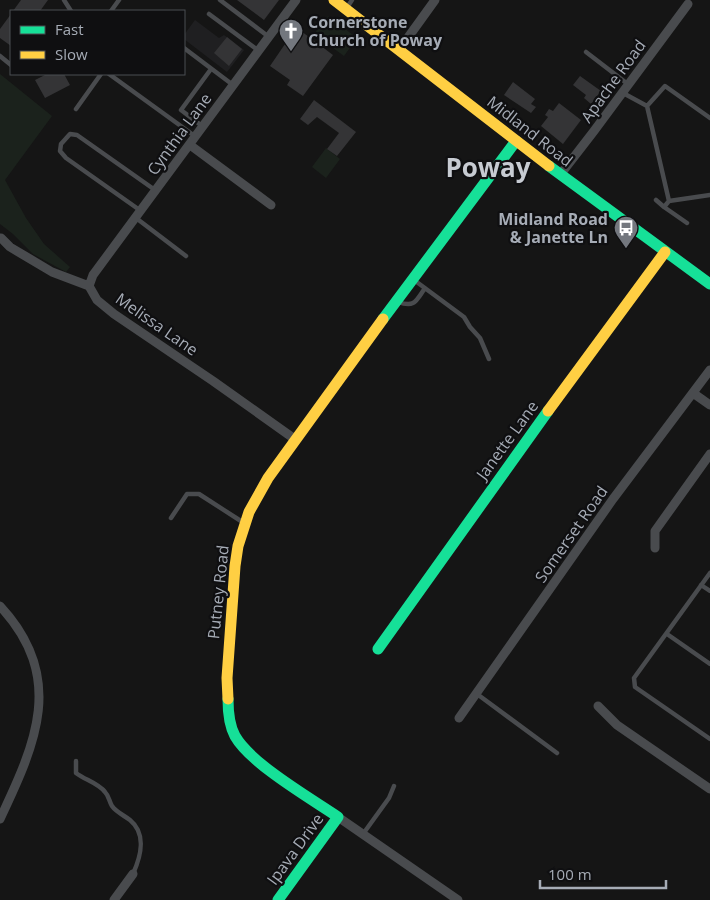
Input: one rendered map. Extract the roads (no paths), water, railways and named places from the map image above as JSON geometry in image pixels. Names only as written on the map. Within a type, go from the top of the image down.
[{"type":"street","name":"Cynthia Lane","points":[[89,286],[93,275],[296,0]]},
{"type":"street","name":"Midland Road","points":[[334,0],[349,4],[399,50],[516,141],[710,284]]},
{"type":"street","points":[[399,50],[435,0]]},
{"type":"street","name":"Apache Road","points":[[560,175],[688,4]]},
{"type":"street","name":"Putney Road","points":[[458,900],[255,759],[241,744],[231,726],[228,711],[227,678],[234,575],[238,546],[245,524],[258,495],[412,279],[516,141]]},
{"type":"street","points":[[190,145],[271,205]]},
{"type":"street","points":[[0,237],[10,247],[52,272],[89,286]]},
{"type":"street","name":"Janette Lane","points":[[378,649],[558,397],[665,252]]},
{"type":"street","name":"Melissa Lane","points":[[89,286],[97,300],[114,314],[296,440]]},
{"type":"street","name":"Somerset Road","points":[[459,718],[613,499],[710,370]]},
{"type":"street","points":[[693,393],[710,405]]},
{"type":"street","points":[[655,548],[655,531],[710,454]]},
{"type":"street","points":[[0,606],[15,623],[29,650],[39,696],[38,720],[31,747],[0,819]]},
{"type":"street","points":[[598,706],[617,726],[710,789]]},
{"type":"street","name":"Ipava Drive","points":[[278,900],[338,817]]},
{"type":"street","points":[[114,900],[133,874]]},
{"type":"lane","points":[[64,0],[68,10]]},
{"type":"lane","points":[[220,0],[269,37]]},
{"type":"lane","points":[[209,14],[259,50]]},
{"type":"lane","points":[[185,49],[233,85]]},
{"type":"lane","points":[[586,52],[629,85]]},
{"type":"lane","points":[[0,56],[10,64]]},
{"type":"lane","points":[[203,127],[181,110],[211,68]]},
{"type":"lane","points":[[76,109],[100,75]]},
{"type":"lane","points":[[110,75],[196,137]]},
{"type":"lane","points":[[647,106],[665,86],[710,118]]},
{"type":"lane","points":[[622,93],[647,106],[669,201]]},
{"type":"lane","points":[[156,191],[81,137],[74,134],[66,137],[60,148],[60,151],[66,158],[139,215],[186,256]]},
{"type":"lane","points":[[664,207],[669,201],[710,195]]},
{"type":"lane","points":[[656,200],[687,222]]},
{"type":"lane","points":[[412,279],[464,317],[480,338],[489,359]]},
{"type":"lane","points":[[396,301],[408,306],[413,304],[425,288]]},
{"type":"lane","points":[[171,518],[187,494],[199,494],[245,524]]},
{"type":"lane","points":[[710,573],[634,678],[635,687],[710,739]]},
{"type":"lane","points":[[701,585],[710,591]]},
{"type":"lane","points":[[667,634],[710,664]]},
{"type":"lane","points":[[477,694],[557,753]]},
{"type":"lane","points":[[76,762],[76,773],[102,789],[109,797],[112,806],[139,829],[141,840],[140,860],[133,874]]},
{"type":"lane","points":[[363,834],[389,798],[394,786]]},
{"type":"place","name":"Cornerstone Church of Poway","points":[[291,52]]},
{"type":"place","name":"Midland Road & Janette Ln","points":[[626,249]]},
{"type":"district","name":"Poway","points":[[488,167]]}]
